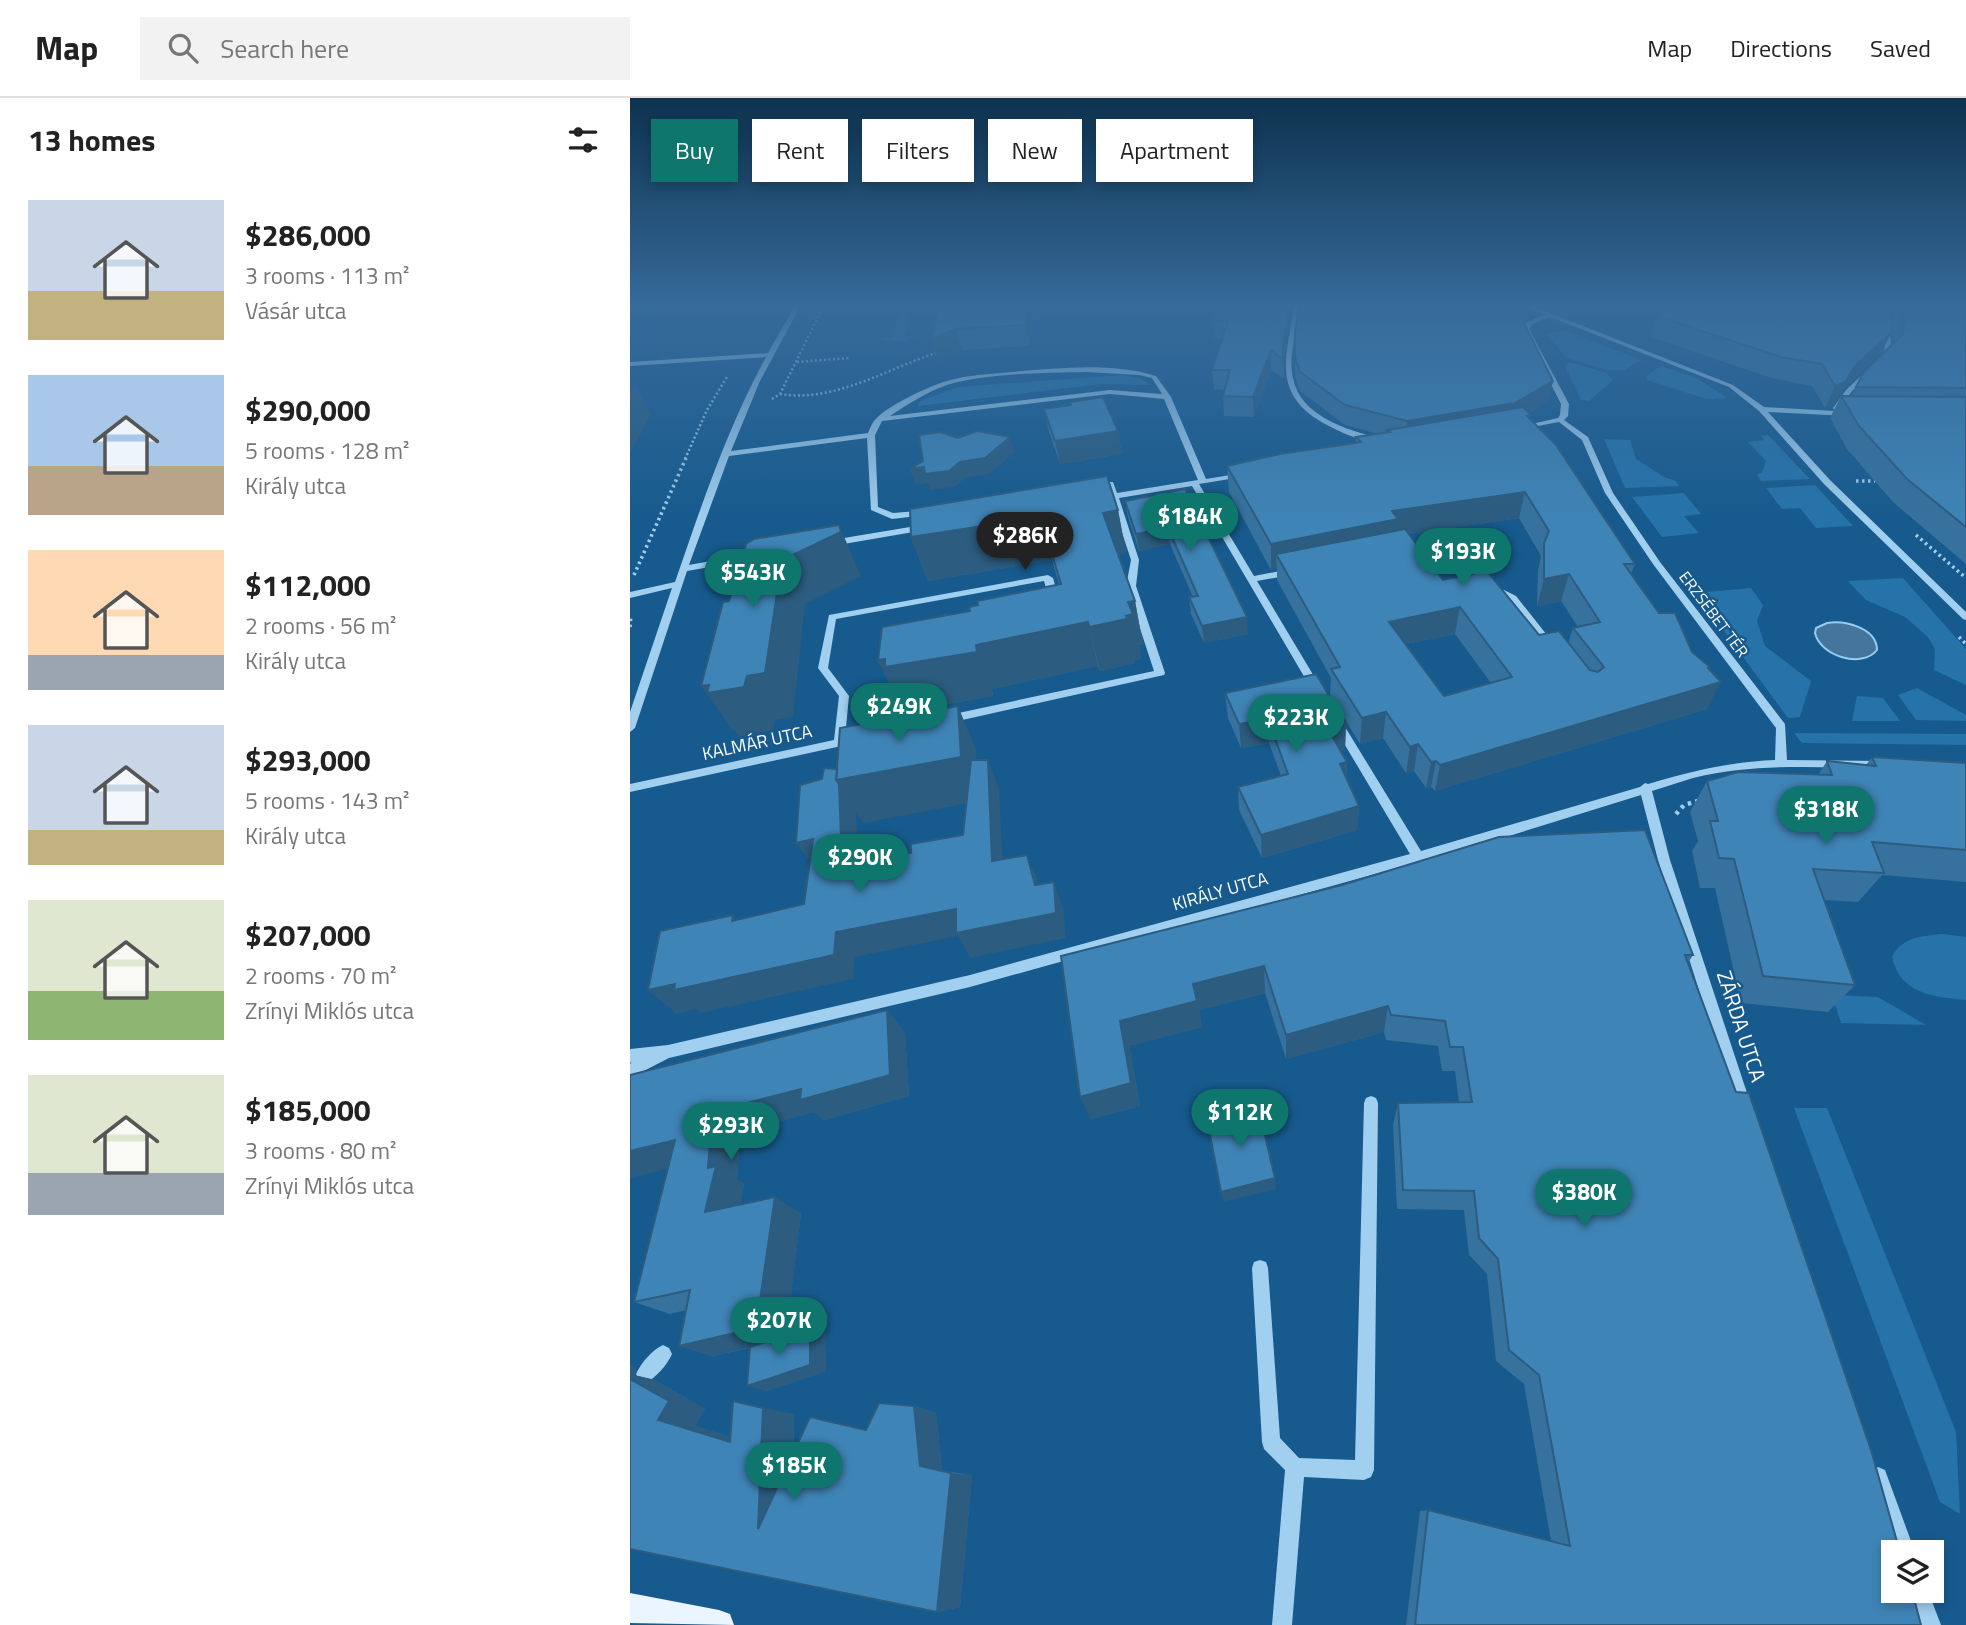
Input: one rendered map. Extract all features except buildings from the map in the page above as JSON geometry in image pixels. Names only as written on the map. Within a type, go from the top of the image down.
[{"type":"main road","points":[[640,1615],[719,1625]]},
{"type":"street","points":[[630,729],[683,569],[726,454],[759,378]]},
{"type":"street","points":[[942,509],[892,516],[874,508],[871,435],[879,419],[930,390],[969,379],[982,378]]},
{"type":"street","points":[[1155,378],[1167,397],[1198,482],[1250,580],[1322,698]]},
{"type":"street","points":[[1291,378],[1292,390],[1305,406],[1341,430],[1387,442]]},
{"type":"street","points":[[1511,429],[1560,420],[1564,416],[1565,404],[1552,378]]},
{"type":"street","points":[[1713,378],[1731,386],[1762,409],[1827,482],[1966,617]]},
{"type":"street","points":[[1825,413],[1839,407],[1847,391],[1861,378]]},
{"type":"street","points":[[879,419],[1110,392],[1167,397]]},
{"type":"street","points":[[1762,409],[1863,414]]},
{"type":"street","name":"ERZSÉBET TÉR","points":[[1560,420],[1585,439],[1609,493],[1657,564],[1780,727],[1781,764]]},
{"type":"street","points":[[726,454],[871,435]]},
{"type":"street","points":[[1101,498],[1255,472]]},
{"type":"street","points":[[934,723],[1160,673],[1131,586],[1135,560],[1114,496],[1108,483],[1083,486]]},
{"type":"street","points":[[826,544],[936,526]]},
{"type":"street","points":[[1392,551],[1439,543],[1458,548],[1493,588],[1513,598],[1555,650]]},
{"type":"street","points":[[683,569],[771,553]]},
{"type":"street","points":[[1250,580],[1301,570]]},
{"type":"street","points":[[839,743],[844,696],[823,668],[832,617],[1048,578],[1057,613]]},
{"type":"street","points":[[630,595],[678,584]]},
{"type":"street","points":[[1329,710],[1418,856]]},
{"type":"street","name":"KALMÁR UTCA","points":[[630,788],[866,737]]},
{"type":"street","points":[[1781,764],[1897,765]]},
{"type":"street","name":"KIRÁLY UTCA","points":[[630,1056],[668,1052],[970,981],[1505,833],[1645,787],[1718,768],[1781,764]]},
{"type":"street","name":"ZÁRDA UTCA","points":[[1645,787],[1664,860],[1716,1028],[1751,1127]]},
{"type":"street","name":"KIRÁLY UTCA","points":[[630,1071],[668,1052]]},
{"type":"street","points":[[1260,1268],[1271,1442],[1296,1467],[1364,1470],[1371,1103]]},
{"type":"street","points":[[645,1374],[663,1354]]},
{"type":"street","points":[[1872,1461],[1901,1540]]},
{"type":"street","points":[[1282,1625],[1296,1467]]},
{"type":"street","points":[[1923,1603],[1931,1625]]},
{"type":"path","points":[[630,576],[634,575],[707,410],[726,378]]},
{"type":"path","points":[[771,400],[780,394],[788,378]]},
{"type":"path","points":[[780,394],[789,397],[836,391],[866,378]]},
{"type":"path","points":[[1933,550],[1940,548]]},
{"type":"path","points":[[630,614],[634,617],[630,627]]},
{"type":"path","points":[[1674,819],[1684,806],[1710,797]]},
{"type":"shaded area","points":[[1077,378],[1139,378],[1151,385],[1101,384],[918,406],[920,401],[958,387]]},
{"type":"shaded area","points":[[1571,378],[1613,380],[1589,401],[1581,400]]},
{"type":"shaded area","points":[[1697,378],[1727,398],[1707,399],[1647,380]]},
{"type":"shaded area","points":[[1768,435],[1810,479],[1761,481],[1757,475],[1762,472],[1766,461],[1748,442],[1764,440],[1761,436]]},
{"type":"shaded area","points":[[1604,439],[1630,440],[1636,459],[1664,477],[1676,481],[1679,486],[1625,488]]},
{"type":"shaded area","points":[[1815,485],[1853,526],[1816,528],[1800,508],[1782,509],[1766,488]]},
{"type":"shaded area","points":[[1684,493],[1701,514],[1684,516],[1699,533],[1662,537],[1632,497]]},
{"type":"shaded area","points":[[1903,578],[1966,649],[1966,685],[1934,670],[1935,649],[1928,637],[1905,617],[1866,600],[1848,581]]},
{"type":"shaded area","points":[[1751,588],[1763,605],[1757,621],[1765,646],[1811,681],[1800,717],[1788,718],[1696,593]]},
{"type":"shaded area","points":[[1827,623],[1859,627],[1872,636],[1877,650],[1862,659],[1833,653],[1818,641],[1815,633],[1816,628]]},
{"type":"shaded area","points":[[1917,688],[1966,715],[1966,721],[1916,720],[1898,695]]},
{"type":"shaded area","points":[[1857,696],[1883,698],[1900,721],[1852,721]]},
{"type":"shaded area","points":[[1794,733],[1966,734],[1966,745],[1802,743]]},
{"type":"shaded area","points":[[1942,934],[1966,937],[1966,1000],[1920,991],[1902,979],[1896,969],[1892,957],[1901,945],[1913,939]]},
{"type":"shaded area","points":[[1832,995],[1878,997],[1926,1025],[1841,1023]]},
{"type":"shaded area","points":[[1794,1108],[1827,1108],[1956,1432],[1960,1514],[1940,1502]]}]
